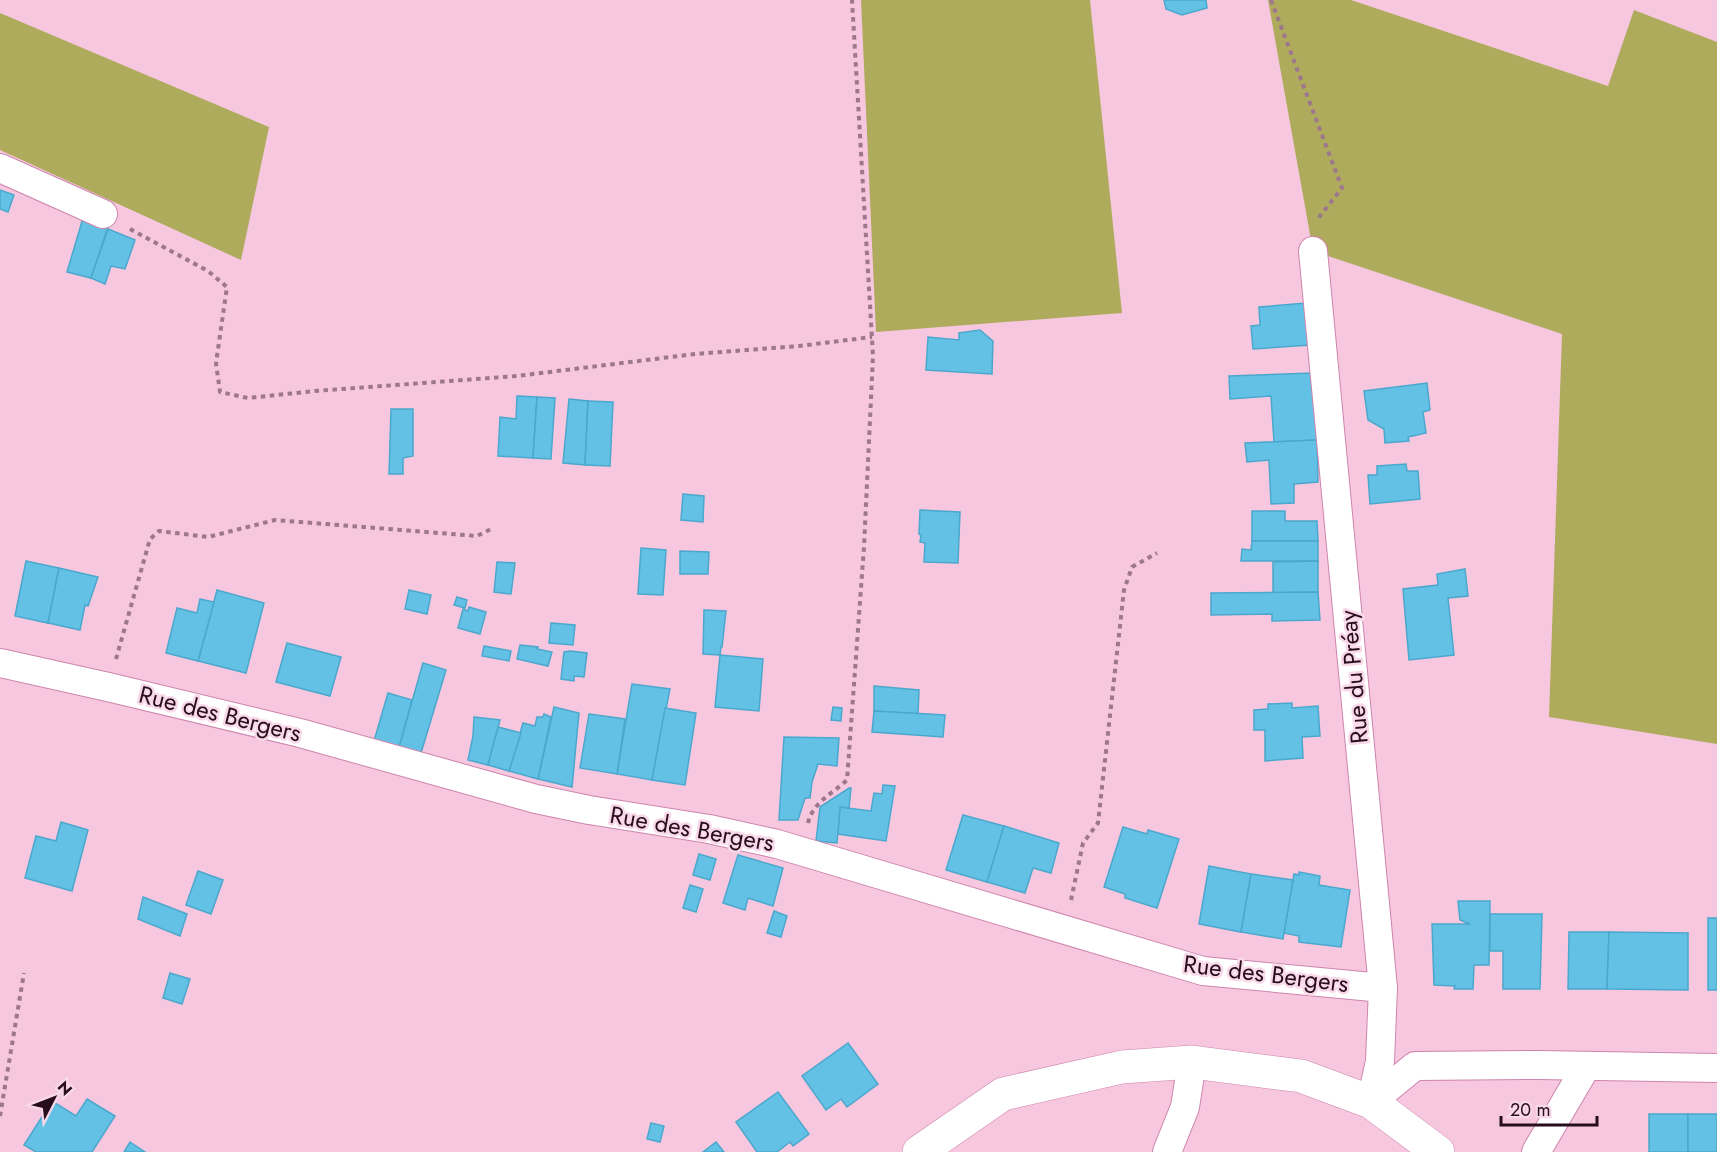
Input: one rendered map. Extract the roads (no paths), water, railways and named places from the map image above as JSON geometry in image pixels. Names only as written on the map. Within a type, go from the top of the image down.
[{"type":"street","points":[[0,168],[103,214]]},
{"type":"street","name":"Rue du Préay","points":[[1313,251],[1383,988],[1380,1061],[1371,1102]]},
{"type":"street","name":"Rue des Bergers","points":[[0,663],[300,733],[536,799],[709,829],[802,850],[1203,971],[1383,988]]},
{"type":"street","points":[[1167,1152],[1185,1107],[1192,1062]]},
{"type":"street","points":[[919,1152],[1003,1094],[1122,1066],[1192,1062],[1301,1076],[1371,1102],[1438,1152]]},
{"type":"street","points":[[1371,1102],[1415,1066],[1539,1065],[1717,1068]]},
{"type":"street","points":[[1536,1152],[1586,1067]]}]
